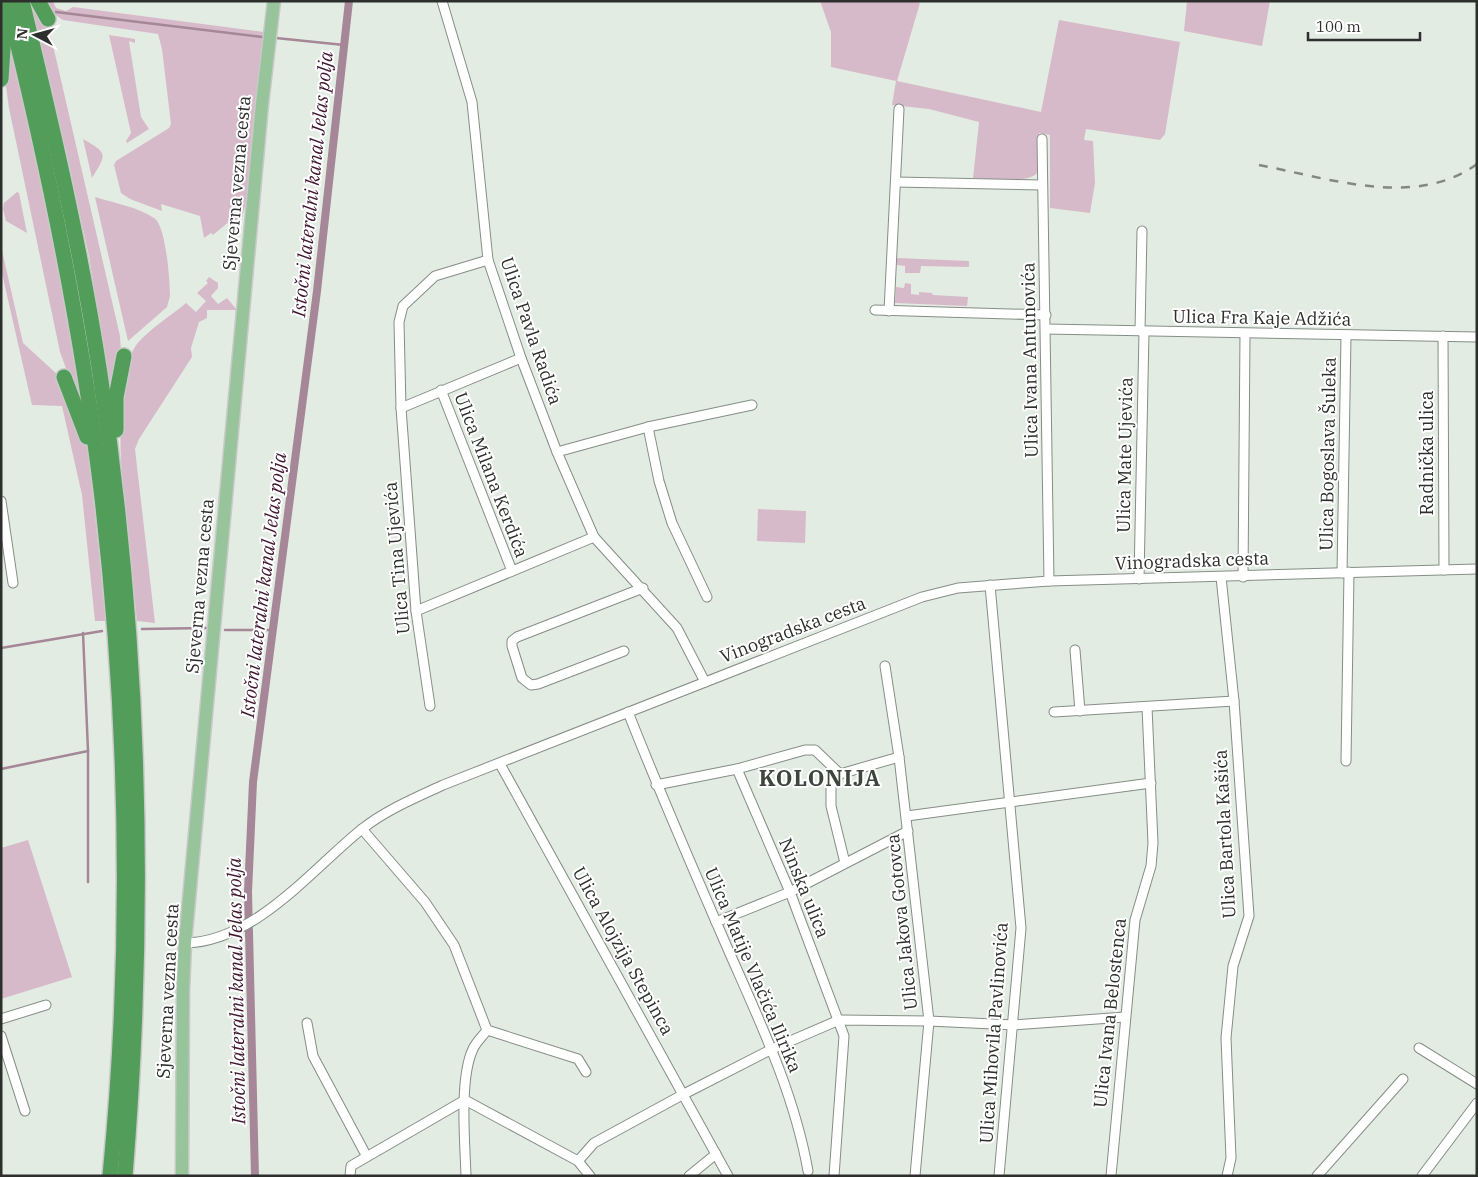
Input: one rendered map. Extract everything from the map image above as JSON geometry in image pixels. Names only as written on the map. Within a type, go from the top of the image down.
[{"type":"highway","points":[[7,1],[34,110],[61,237],[80,346],[102,500],[117,664],[122,802],[121,1005],[110,1176]]},
{"type":"highway","points":[[22,1],[54,136],[90,315],[118,521],[131,661],[136,767],[138,891],[131,1088],[125,1176]]},
{"type":"highway","points":[[38,1],[48,20]]},
{"type":"highway","points":[[1,7],[4,34],[1,79]]},
{"type":"highway","points":[[118,521],[123,502],[115,412],[124,356]]},
{"type":"highway","points":[[64,378],[86,435],[94,482],[102,500]]},
{"type":"main road","name":"Sjeverna vezna cesta","points":[[182,1176],[182,1000],[185,943],[262,104],[274,1]]},
{"type":"street","name":"Ulica Pavla Radića","points":[[442,1],[472,102],[488,260],[521,358],[594,537],[677,628],[705,682]]},
{"type":"street","points":[[889,311],[899,109]]},
{"type":"street","name":"Ulica Ivana Antunovića","points":[[1042,139],[1049,581]]},
{"type":"street","points":[[896,182],[1042,185]]},
{"type":"street","name":"Ulica Mate Ujevića","points":[[1139,579],[1142,231]]},
{"type":"street","name":"Ulica Tina Ujevića","points":[[430,706],[416,611],[401,408],[399,322],[403,306],[435,276],[488,260]]},
{"type":"street","points":[[876,310],[1046,315]]},
{"type":"street","name":"Ulica Fra Kaje Adžića","points":[[1046,329],[1477,337]]},
{"type":"street","points":[[1243,577],[1246,334]]},
{"type":"street","name":"Ulica Bogoslava Šuleka","points":[[1346,336],[1346,761]]},
{"type":"street","name":"Radnička ulica","points":[[1443,336],[1444,570]]},
{"type":"street","points":[[401,408],[521,358]]},
{"type":"street","name":"Ulica Milana Kerdića","points":[[441,390],[512,571]]},
{"type":"street","points":[[558,452],[648,427],[752,405]]},
{"type":"street","points":[[648,427],[659,481],[672,523],[707,597]]},
{"type":"street","points":[[1,501],[5,557],[13,583]]},
{"type":"street","points":[[416,611],[594,537]]},
{"type":"street","name":"Vinogradska cesta","points":[[185,943],[217,938],[262,915],[362,829],[385,813],[442,785],[500,764],[922,597],[958,588],[990,584],[1049,581],[1222,578],[1477,569]]},
{"type":"street","name":"Ulica Bartola Kašića","points":[[1222,578],[1234,701],[1249,916],[1233,966],[1226,1038],[1231,1158],[1228,1176]]},
{"type":"street","name":"Ulica Mihovila Pavlinovića","points":[[990,584],[1021,928],[1014,1025],[999,1176]]},
{"type":"street","points":[[624,651],[531,685],[522,678],[512,646],[516,636],[642,588]]},
{"type":"street","points":[[1075,650],[1080,711]]},
{"type":"street","name":"Ulica Jakova Gotovca","points":[[885,666],[899,757],[929,1021],[915,1176]]},
{"type":"street","points":[[1054,712],[1234,701]]},
{"type":"street","name":"Ulica Ivana Belostenca","points":[[1111,1176],[1134,920],[1151,866],[1153,843],[1147,706]]},
{"type":"street","name":"Ulica Matije Vlačića Ilirika","points":[[628,712],[656,785],[772,1049],[802,1135],[808,1171]]},
{"type":"street","points":[[656,785],[737,769],[805,750],[815,750],[840,774]]},
{"type":"street","points":[[845,864],[831,806],[831,785],[840,774],[899,757]]},
{"type":"street","name":"Ulica Alojzija Stepinca","points":[[500,764],[728,1176]]},
{"type":"street","name":"Ninska ulica","points":[[737,769],[790,892],[844,1036],[834,1176]]},
{"type":"street","points":[[906,816],[1151,783]]},
{"type":"street","points":[[362,829],[425,902],[454,945],[487,1030]]},
{"type":"street","points":[[716,922],[790,892],[908,831]]},
{"type":"street","points":[[1,1019],[46,1005]]},
{"type":"street","points":[[578,1162],[594,1143],[684,1094],[772,1049],[839,1020],[929,1021],[1014,1025],[1125,1017]]},
{"type":"street","points":[[307,1023],[313,1056],[366,1155]]},
{"type":"street","points":[[487,1030],[578,1059],[586,1072]]},
{"type":"street","points":[[466,1176],[465,1100],[467,1070],[473,1049],[487,1030]]},
{"type":"street","points":[[1,1036],[25,1112]]},
{"type":"street","points":[[1419,1048],[1477,1084]]},
{"type":"street","points":[[1317,1176],[1403,1079]]},
{"type":"street","points":[[350,1176],[351,1166],[366,1155],[465,1100]]},
{"type":"street","points":[[465,1100],[578,1162],[590,1176]]},
{"type":"street","points":[[1422,1176],[1477,1103]]},
{"type":"street","points":[[690,1176],[716,1154]]},
{"type":"shaded area","points":[[29,1],[34,1],[52,41],[120,336],[121,351],[111,397],[89,256],[66,151]]},
{"type":"shaded area","points":[[43,1],[53,1],[56,8],[66,11],[73,7],[264,32],[248,193],[242,219],[236,224],[236,222],[230,221],[213,235],[211,233],[204,238],[200,216],[161,204],[162,211],[130,199],[121,193],[114,165],[116,161],[169,128],[171,124],[162,49],[158,34],[63,20],[48,10]]},
{"type":"shaded area","points":[[820,1],[913,1],[920,3],[897,81],[1041,112],[1059,20],[1180,42],[1165,134],[1160,140],[1086,129],[1084,140],[1093,141],[1095,183],[1090,213],[1050,208],[1050,135],[1039,133],[1037,173],[1033,176],[1017,180],[973,178],[979,122],[929,109],[892,105],[896,81],[831,67],[831,32]]},
{"type":"shaded area","points":[[1187,1],[1270,1],[1262,46],[1184,31]]},
{"type":"shaded area","points":[[109,35],[135,39],[135,43],[129,41],[141,117],[149,129],[127,143],[126,141],[131,133]]},
{"type":"shaded area","points":[[10,41],[51,220],[82,399],[72,385],[60,352],[9,108],[6,86]]},
{"type":"shaded area","points":[[83,139],[101,151],[102,155],[100,164],[92,178]]},
{"type":"shaded area","points":[[17,192],[19,193],[27,233],[6,221],[3,209],[4,203]]},
{"type":"shaded area","points":[[95,197],[148,214],[154,218],[162,231],[170,289],[167,307],[128,341]]},
{"type":"shaded area","points":[[1,246],[23,343],[58,375],[83,431],[89,457],[106,621],[95,621],[82,495],[62,406],[32,405],[1,269]]},
{"type":"shaded area","points":[[897,258],[969,261],[969,267],[921,266],[920,273],[905,273],[905,266],[897,265]]},
{"type":"shaded area","points":[[209,277],[218,283],[218,288],[211,296],[218,304],[227,298],[237,310],[207,310],[207,318],[199,322],[191,348],[192,357],[139,439],[135,449],[155,623],[137,621],[122,478],[120,436],[122,398],[127,367],[137,344],[154,328],[186,303],[196,312],[206,301],[197,293],[208,283],[206,281]]},
{"type":"shaded area","points":[[905,283],[911,284],[911,294],[919,295],[919,292],[932,293],[933,295],[968,297],[967,306],[895,303],[896,287],[904,288]]},
{"type":"shaded area","points":[[758,509],[806,511],[805,543],[757,541]]},
{"type":"shaded area","points":[[28,840],[72,977],[1,999],[1,848]]},
{"type":"waterway","name":"Istočni lateralni kanal Jelas polja","points":[[255,1176],[248,892],[253,782],[317,291],[349,1]]},
{"type":"waterway","points":[[56,12],[262,37]]},
{"type":"waterway","points":[[276,38],[344,45]]},
{"type":"waterway","points":[[142,629],[206,628]]},
{"type":"waterway","points":[[225,630],[272,630]]},
{"type":"waterway","points":[[1,648],[102,631]]},
{"type":"waterway","points":[[83,633],[88,751],[88,882]]},
{"type":"waterway","points":[[1,769],[88,751]]},
{"type":"railway","points":[[1259,165],[1342,182],[1399,188],[1427,185],[1453,177],[1477,164]]},
{"type":"district","name":"KOLONIJA","points":[[820,778]]}]
